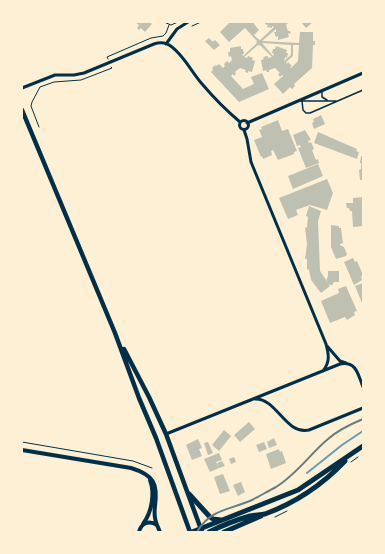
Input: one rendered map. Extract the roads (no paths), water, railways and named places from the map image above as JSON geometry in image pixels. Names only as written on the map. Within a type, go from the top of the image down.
[{"type":"main road","points":[[22,110],[115,333],[191,532],[201,530],[224,519],[298,490],[363,446]]},
{"type":"main road","points":[[115,333],[149,397],[166,434],[201,530]]},
{"type":"main road","points":[[156,438],[166,434]]},
{"type":"main road","points":[[224,532],[286,505],[312,489],[335,471],[351,454]]},
{"type":"main road","points":[[189,494],[210,517],[216,520],[224,519]]},
{"type":"main road","points":[[209,532],[250,516],[264,514]]},
{"type":"street","points":[[166,44],[177,28],[188,22]]},
{"type":"street","points":[[22,88],[55,75],[74,75],[84,73],[154,44],[166,44],[174,49],[208,91],[240,122],[239,126],[244,130],[247,139],[250,162],[326,344],[329,362],[323,371]]},
{"type":"street","points":[[240,122],[244,121],[248,123],[363,73]]},
{"type":"street","points":[[244,130],[248,123]]},
{"type":"street","points":[[326,344],[340,361],[352,365],[356,370],[363,387]]},
{"type":"street","points":[[166,434],[340,364],[347,363]]},
{"type":"street","points":[[250,400],[258,399],[264,401],[294,428],[303,431],[309,430],[363,408]]},
{"type":"street","points":[[22,450],[131,468],[144,474],[152,479],[156,489],[154,517],[159,529]]},
{"type":"street","points":[[139,532],[150,509],[153,492],[150,480],[144,474]]},
{"type":"street","points":[[143,524],[150,522],[159,529]]},
{"type":"lane","points":[[324,90],[322,92],[322,97],[324,100],[329,101]]},
{"type":"lane","points":[[338,101],[303,100],[303,110],[308,113],[338,101],[363,90]]},
{"type":"waterway","points":[[307,473],[342,445],[363,431]]},
{"type":"railway","points":[[197,532],[202,524],[214,514],[252,500],[284,482],[332,436],[363,419]]}]
